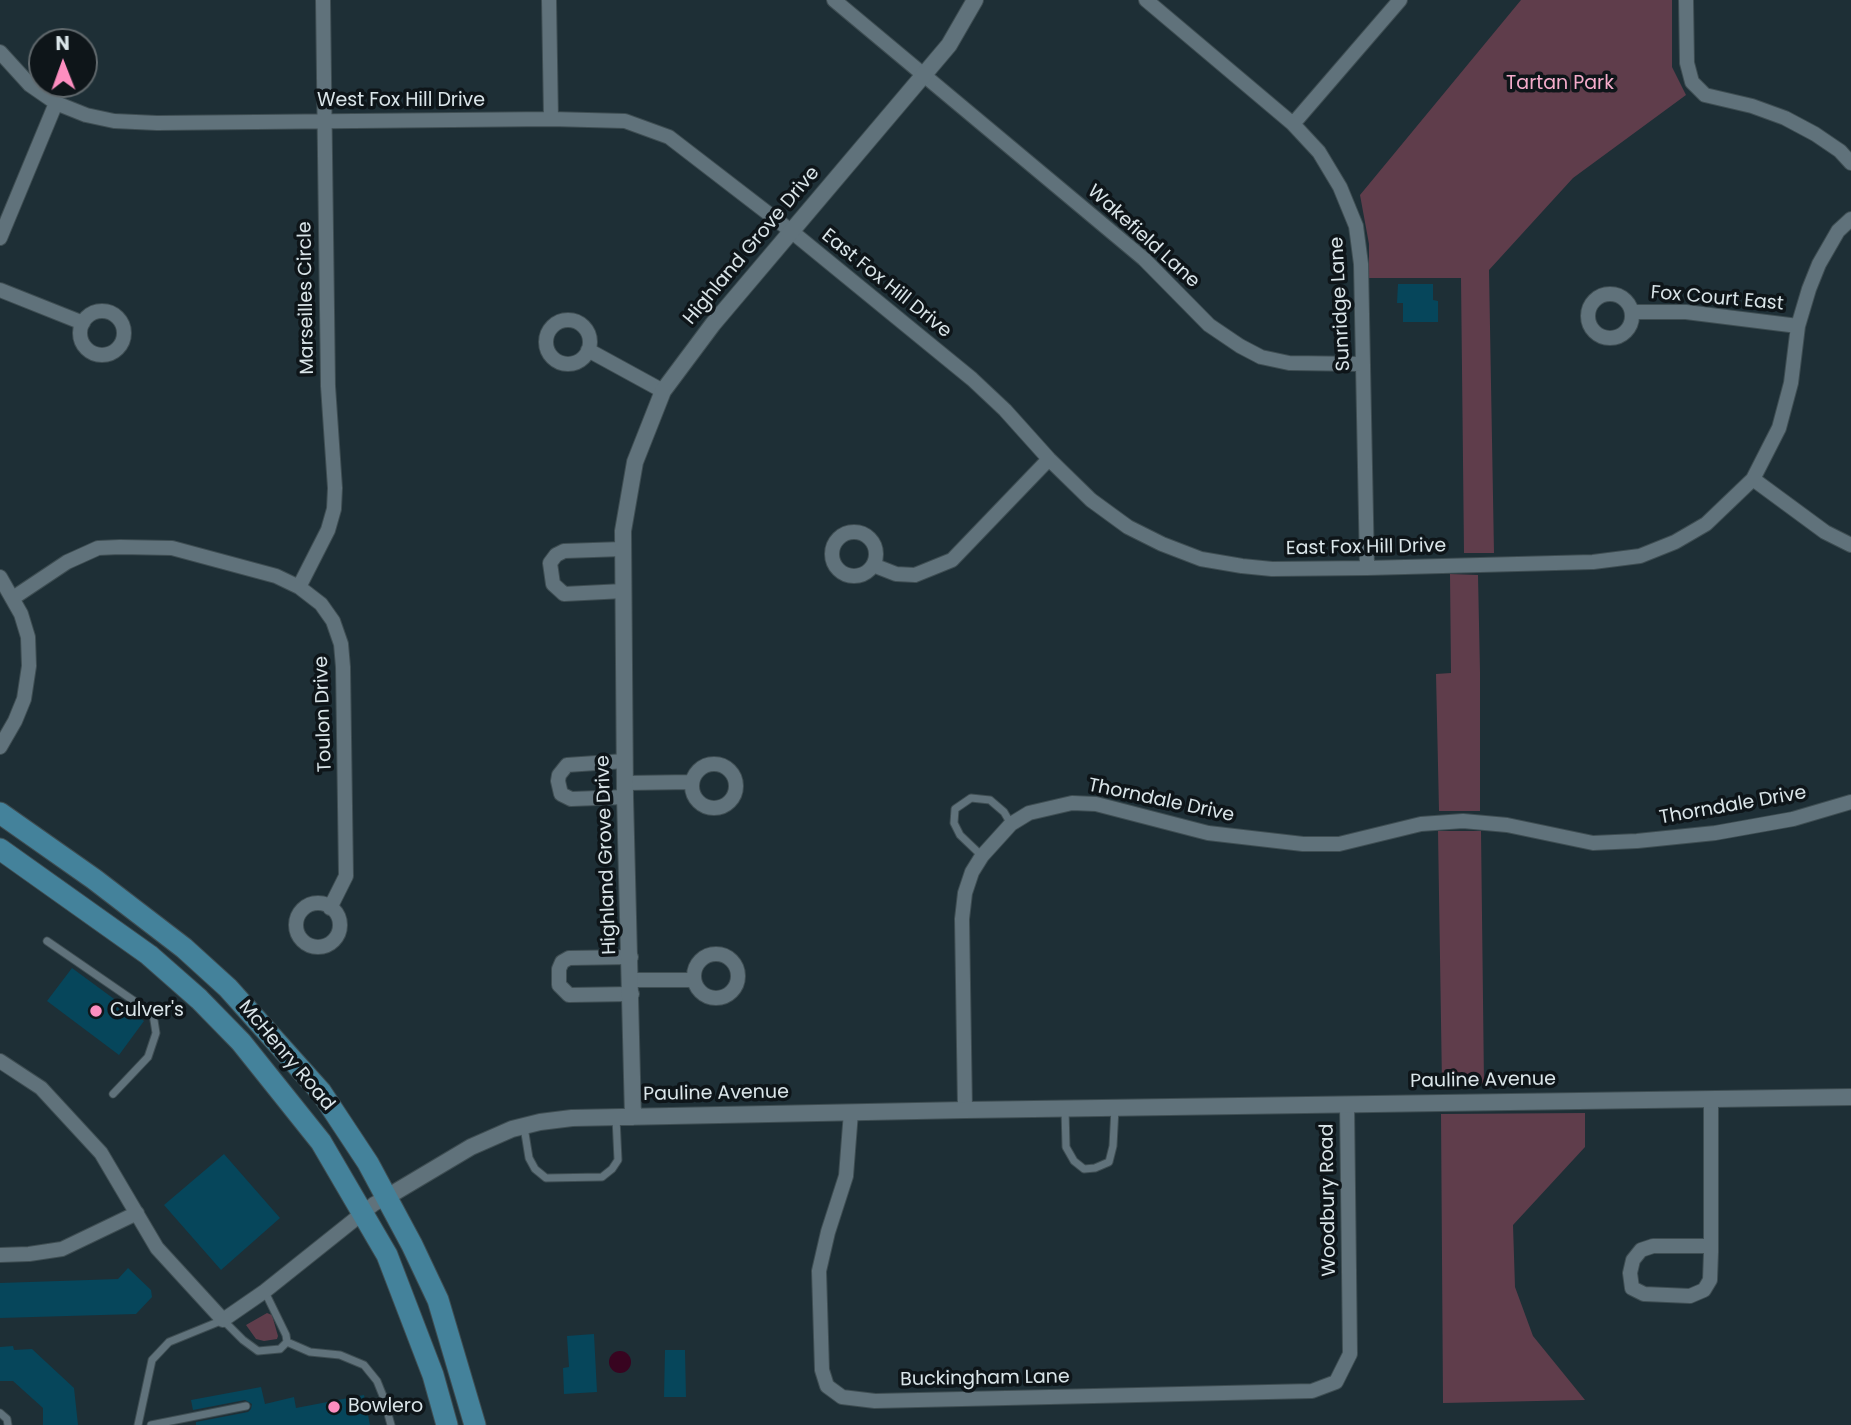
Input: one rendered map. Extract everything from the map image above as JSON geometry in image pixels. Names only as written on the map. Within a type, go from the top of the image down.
[{"type":"main road","name":"McHenry Road","points":[[0,813],[94,879],[174,941],[228,988],[321,1091],[368,1163],[438,1300],[475,1425]]},
{"type":"main road","name":"McHenry Road","points":[[0,849],[149,955],[199,999],[242,1042],[321,1142],[387,1255],[433,1375],[447,1425]]},
{"type":"street","name":"Marseilles Circle","points":[[299,587],[328,530],[334,509],[335,488],[327,386],[323,0]]},
{"type":"street","points":[[549,0],[551,119]]},
{"type":"street","name":"Wakefield Lane","points":[[834,0],[1144,259],[1209,325],[1261,357],[1289,363],[1363,364]]},
{"type":"street","name":"Highland Grove Drive","points":[[633,1117],[632,987],[625,790],[623,531],[635,462],[663,391],[713,324],[949,45],[975,0]]},
{"type":"street","name":"Sunridge Lane","points":[[1146,0],[1293,124],[1319,152],[1340,187],[1356,226],[1361,264],[1367,568]]},
{"type":"street","points":[[1293,124],[1400,0]]},
{"type":"street","points":[[1686,0],[1687,63],[1692,82],[1705,95],[1752,106],[1785,118],[1832,146],[1851,163]]},
{"type":"street","name":"West Fox Hill Drive","points":[[0,52],[30,85],[56,103],[114,121],[625,121],[669,137],[791,231]]},
{"type":"street","points":[[0,238],[56,103]]},
{"type":"street","name":"East Fox Hill Drive","points":[[791,231],[972,379],[1091,500],[1128,527],[1200,559],[1272,569],[1367,568],[1593,562],[1640,556],[1675,542],[1706,524],[1752,479],[1779,428],[1791,383],[1798,326],[1819,264],[1838,231],[1851,219]]},
{"type":"street","points":[[0,289],[83,323]]},
{"type":"street","name":"Fox Court East","points":[[1632,312],[1686,312],[1798,326]]},
{"type":"street","points":[[588,350],[663,391]]},
{"type":"street","points":[[873,565],[896,573],[915,575],[952,560],[1049,459]]},
{"type":"street","points":[[1752,479],[1825,532],[1851,545]]},
{"type":"street","name":"Toulon Drive","points":[[13,597],[67,562],[98,548],[172,548],[276,576],[299,587],[321,604],[333,621],[341,644],[343,667],[346,876],[330,908]]},
{"type":"street","points":[[623,549],[564,551],[555,555],[550,563],[553,583],[564,594],[624,591]]},
{"type":"street","points":[[0,577],[21,614],[28,636],[29,666],[24,699],[0,747]]},
{"type":"street","points":[[625,761],[567,765],[559,775],[561,794],[571,799],[692,782]]},
{"type":"street","name":"Thorndale Drive","points":[[965,1110],[962,919],[965,893],[972,872],[982,856],[1011,824],[1029,813],[1072,803],[1096,804],[1208,833],[1303,844],[1339,844],[1421,824],[1463,821],[1507,825],[1600,843],[1715,833],[1793,819],[1851,802]]},
{"type":"street","points":[[631,957],[569,958],[562,962],[559,969],[559,985],[569,995],[694,980]]},
{"type":"street","points":[[0,1061],[41,1088],[71,1118],[101,1153],[157,1248],[223,1320],[265,1291],[362,1213],[387,1197]]},
{"type":"street","name":"Pauline Avenue","points":[[387,1197],[471,1147],[512,1129],[572,1118],[1851,1097]]},
{"type":"street","points":[[1711,1246],[1653,1246],[1640,1250],[1633,1260],[1630,1273],[1632,1288],[1644,1294],[1690,1296],[1704,1290],[1710,1280],[1711,1246],[1712,1100]]},
{"type":"street","name":"Woodbury Road","points":[[1347,1104],[1349,1295]]},
{"type":"street","name":"Buckingham Lane","points":[[851,1112],[846,1176],[819,1270],[822,1370],[827,1386],[842,1398],[875,1401],[1311,1391],[1336,1382],[1350,1354],[1349,1295]]},
{"type":"street","points":[[0,1255],[62,1249],[137,1213]]},
{"type":"lane","points":[[982,856],[960,835],[954,823],[955,809],[971,799],[990,800],[1004,811],[1011,824]]},
{"type":"lane","points":[[47,941],[153,1014],[156,1033],[148,1057],[114,1094]]},
{"type":"lane","points":[[1065,1108],[1066,1147],[1074,1161],[1084,1169],[1109,1162],[1113,1146],[1115,1108]]},
{"type":"lane","points":[[524,1126],[529,1158],[535,1169],[546,1178],[602,1177],[618,1160],[616,1117]]},
{"type":"lane","points":[[265,1291],[287,1342]]},
{"type":"lane","points":[[138,1425],[152,1360],[169,1342],[223,1320],[258,1351],[280,1349],[287,1342]]},
{"type":"lane","points":[[287,1342],[310,1352],[340,1355],[364,1365],[380,1389],[391,1425]]},
{"type":"lane","points":[[152,1425],[246,1406]]},
{"type":"lane","points":[[0,1413],[7,1419],[8,1425]]},
{"type":"green space","name":"Tartan Park","points":[[1521,0],[1672,0],[1672,67],[1686,95],[1573,178],[1489,270],[1494,553],[1464,553],[1461,278],[1369,278],[1369,244],[1360,195]]},
{"type":"green space","points":[[1450,574],[1478,575],[1480,811],[1439,811],[1436,674],[1451,673]]},
{"type":"green space","points":[[1438,831],[1481,831],[1484,1084],[1442,1085]]},
{"type":"green space","points":[[1585,1113],[1585,1147],[1513,1225],[1515,1287],[1533,1336],[1585,1400],[1443,1403],[1441,1114]]},
{"type":"green space","points":[[267,1313],[272,1315],[277,1339],[256,1339],[246,1325]]},
{"type":"shaded area","points":[[620,1351],[628,1354],[631,1362],[628,1370],[620,1373],[612,1370],[609,1362],[612,1354]]},
{"type":"building","points":[[1398,284],[1433,284],[1433,300],[1438,301],[1438,322],[1403,322],[1403,303],[1397,303]]},
{"type":"building","name":"Culver's","points":[[72,968],[144,1021],[119,1055],[47,1001]]},
{"type":"building","points":[[224,1154],[280,1218],[221,1270],[164,1205]]},
{"type":"building","points":[[128,1268],[151,1290],[152,1297],[136,1314],[0,1318],[0,1283],[118,1279]]},
{"type":"building","points":[[594,1334],[597,1392],[564,1394],[563,1368],[569,1367],[567,1336]]},
{"type":"building","points":[[13,1346],[14,1350],[32,1349],[74,1388],[78,1425],[43,1425],[43,1408],[13,1381],[0,1381],[0,1347]]},
{"type":"building","points":[[665,1350],[685,1350],[686,1397],[664,1397]]},
{"type":"building","name":"Bowlero","points":[[261,1387],[265,1404],[294,1397],[296,1408],[364,1395],[370,1425],[196,1425],[196,1422],[248,1412],[252,1404],[245,1400],[193,1410],[191,1400]]},
{"type":"place","name":"Culver's","points":[[96,1011]]},
{"type":"place","name":"Bowlero","points":[[334,1407]]}]
